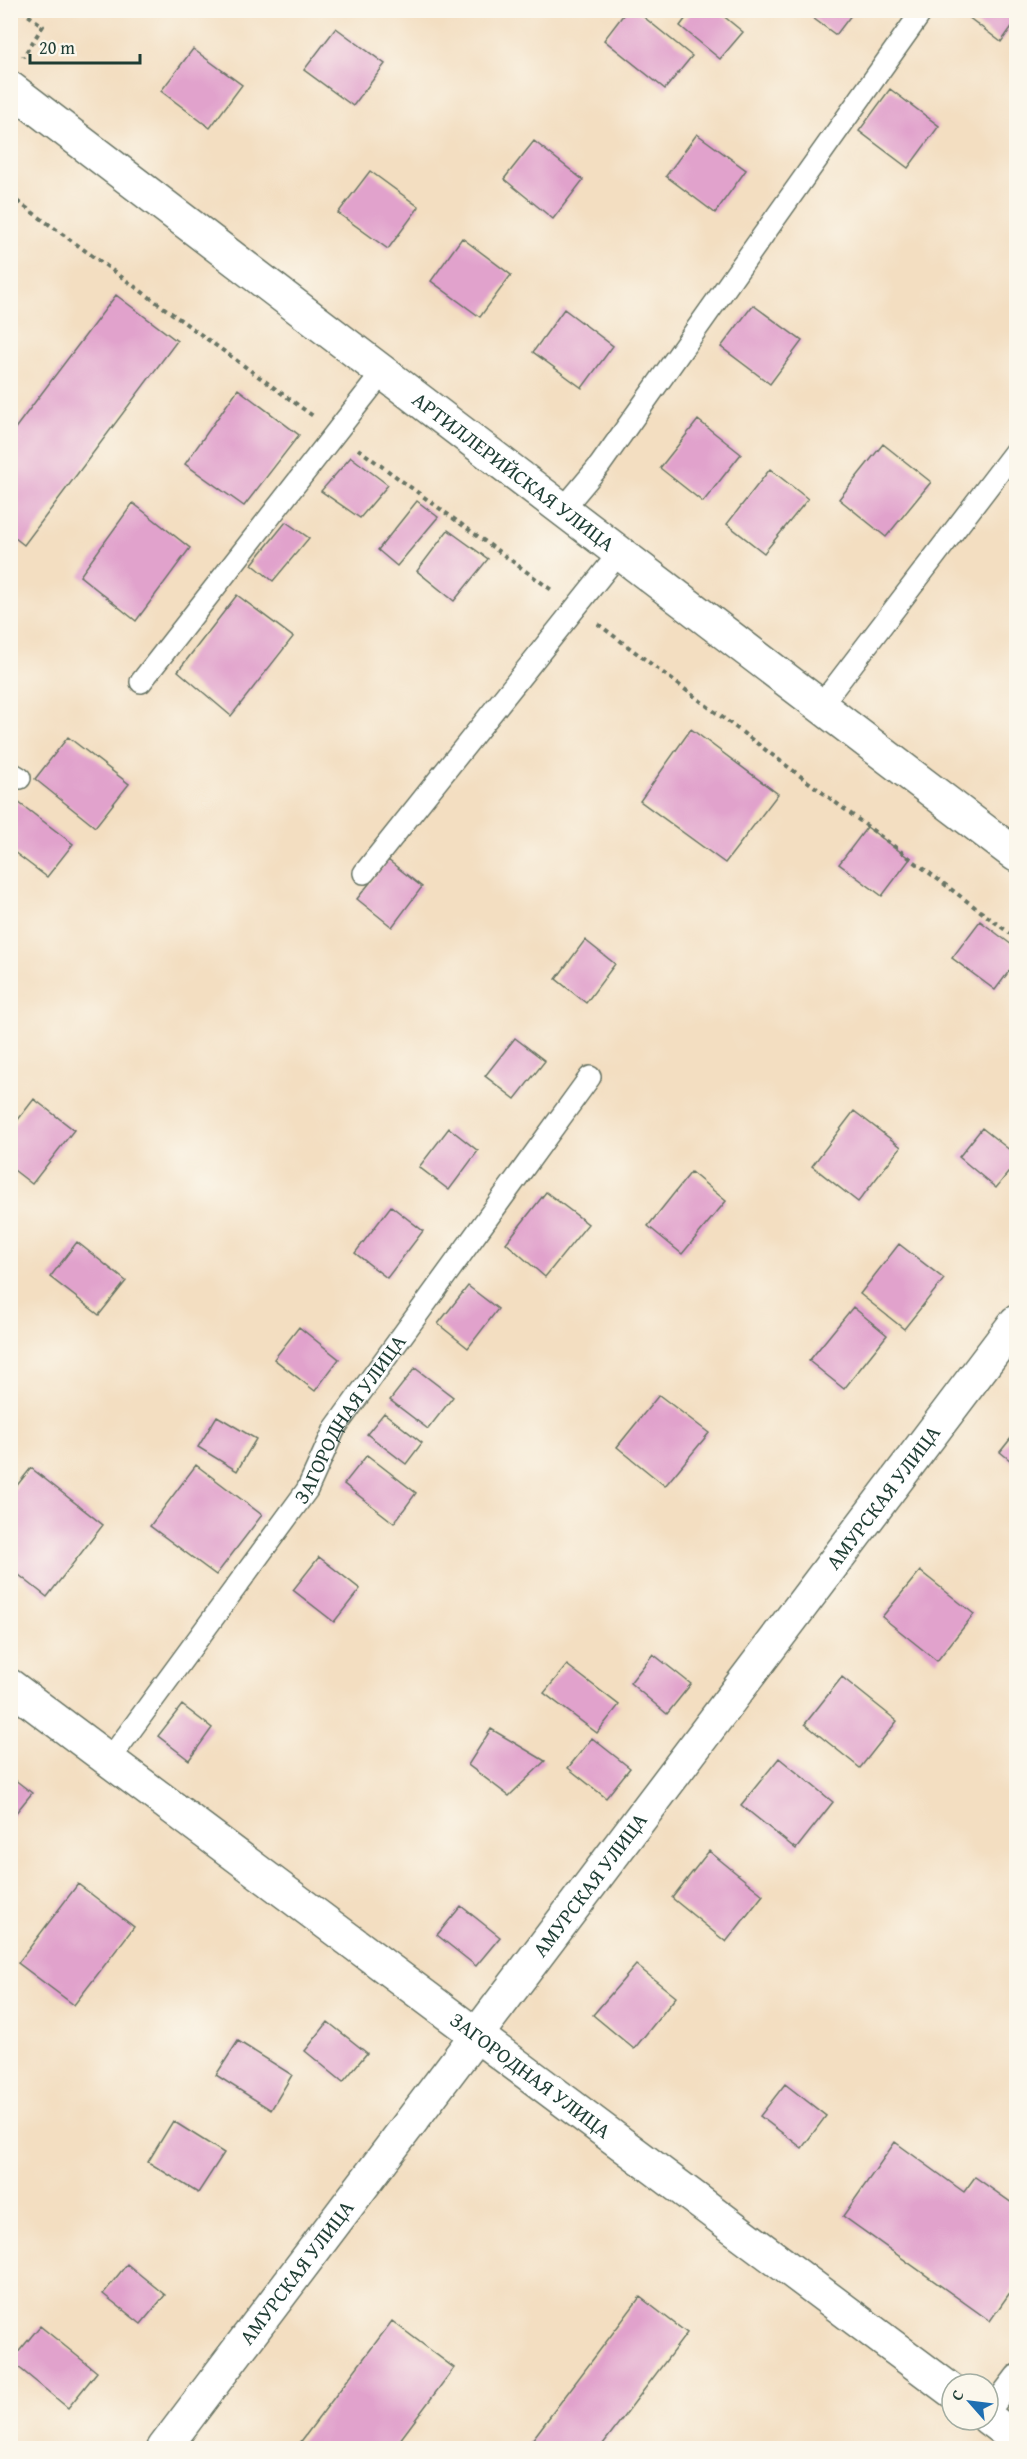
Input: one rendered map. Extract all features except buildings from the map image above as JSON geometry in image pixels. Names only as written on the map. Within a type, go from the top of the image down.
[{"type":"street","name":"АРТИЛЛЕРИЙСКАЯ УЛИЦА","points":[[16,75],[383,372],[1017,855]]},
{"type":"street","name":"АМУРСКАЯ УЛИЦА","points":[[164,2448],[1017,1322]]},
{"type":"street","name":"ЗАГОРОДНАЯ УЛИЦА","points":[[10,1686],[940,2382]]},
{"type":"street","points":[[1000,2427],[1017,2439]]},
{"type":"lane","points":[[563,509],[600,465],[923,10]]},
{"type":"lane","points":[[141,682],[383,372]]},
{"type":"lane","points":[[821,705],[1017,450]]},
{"type":"lane","points":[[364,873],[620,552]]},
{"type":"lane","name":"ЗАГОРОДНАЯ УЛИЦА","points":[[109,1760],[307,1490],[334,1428],[590,1077]]},
{"type":"lane","points":[[1000,2398],[1017,2376]]},
{"type":"path","points":[[16,75],[43,26],[21,10]]},
{"type":"path","points":[[10,196],[576,608],[1017,938]]}]
